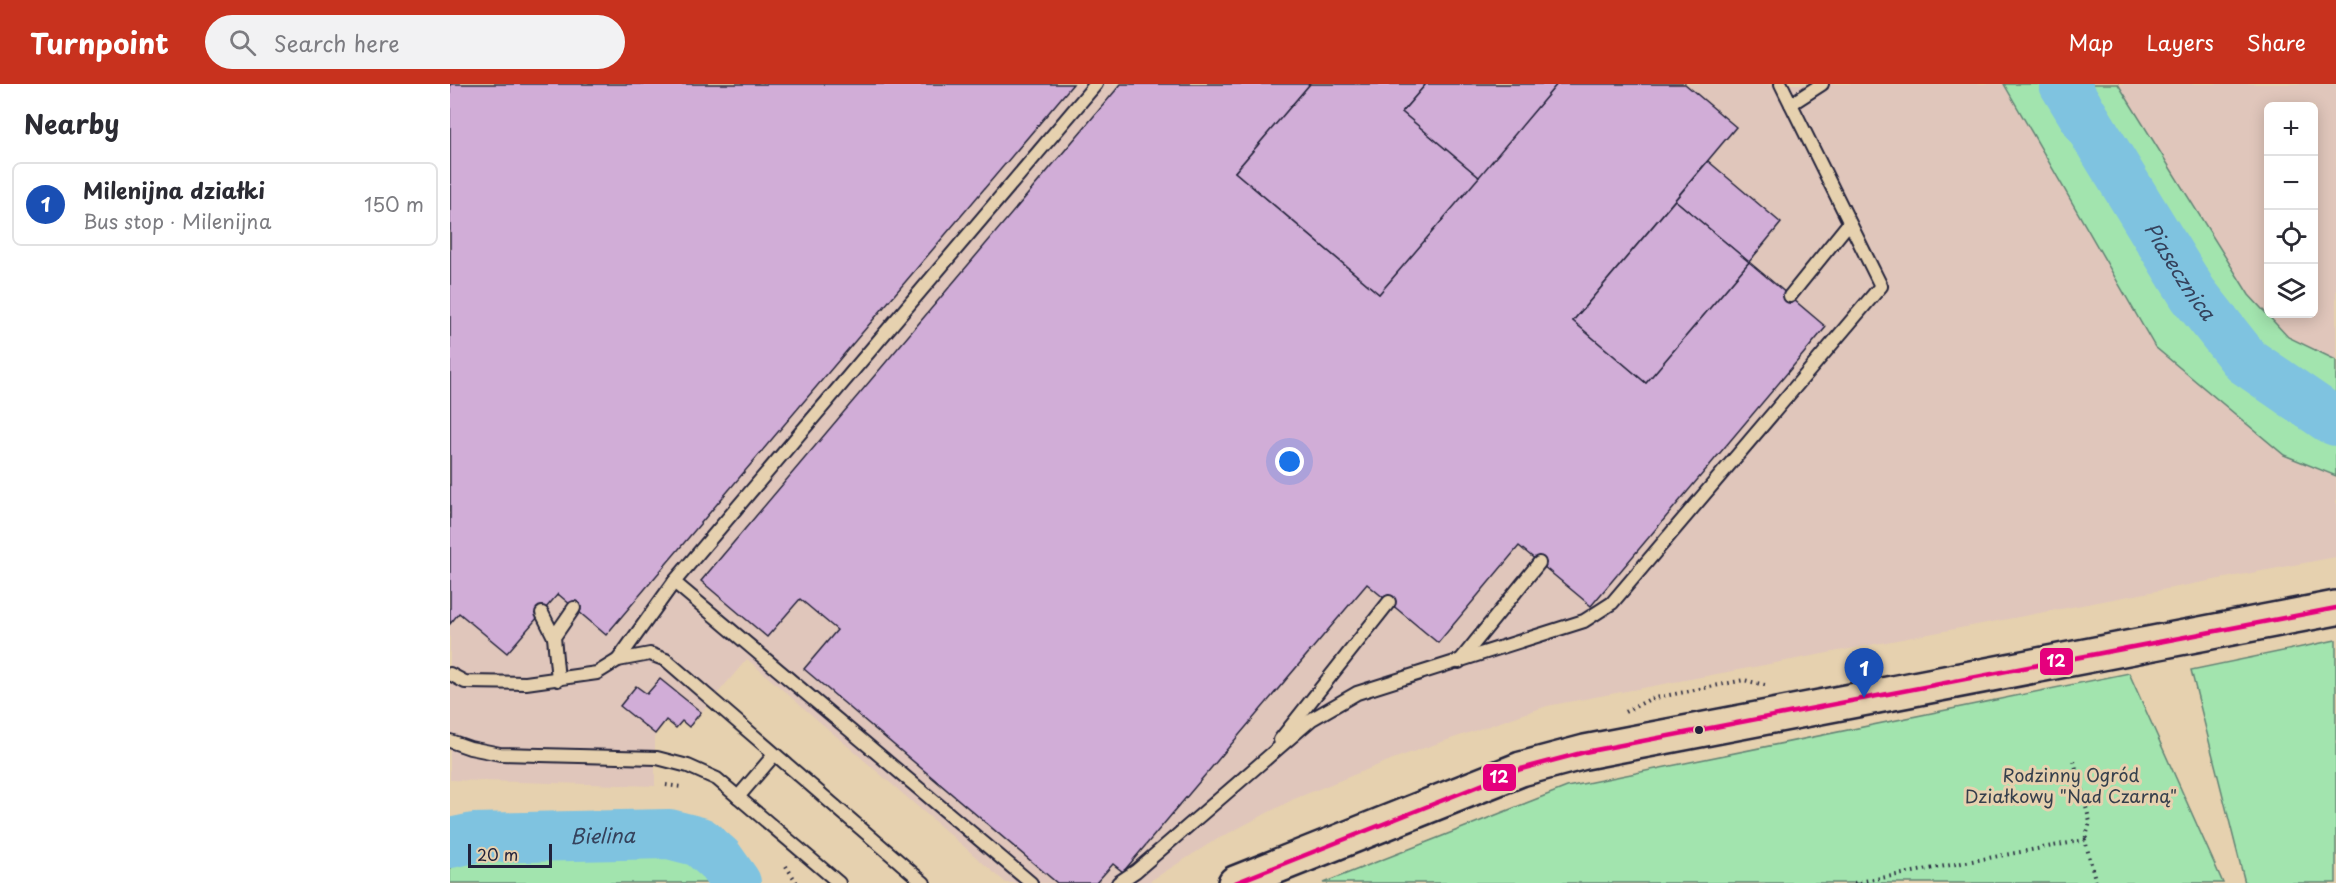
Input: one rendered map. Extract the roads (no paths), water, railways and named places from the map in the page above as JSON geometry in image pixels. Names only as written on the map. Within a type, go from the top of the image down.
[{"type":"street","points":[[1235,883],[1521,769],[1585,752],[2336,608]]},
{"type":"lane","points":[[618,660],[675,582],[1096,84]]},
{"type":"lane","points":[[1119,883],[1136,872],[1312,719],[1358,693],[1584,621],[1612,603],[1881,286],[1781,84]]},
{"type":"lane","points":[[1791,104],[1822,84]]},
{"type":"lane","points":[[1790,297],[1849,223]]},
{"type":"lane","points":[[1459,662],[1539,563]]},
{"type":"lane","points":[[675,582],[1031,883]]},
{"type":"lane","points":[[1260,764],[1389,602]]},
{"type":"lane","points":[[554,637],[574,608]]},
{"type":"lane","points":[[542,613],[554,637],[558,680]]},
{"type":"lane","points":[[450,681],[526,683],[558,680],[597,673],[618,660],[650,654],[666,660],[713,698],[774,755],[924,883]]},
{"type":"lane","points":[[450,674],[465,682]]},
{"type":"lane","points":[[450,741],[500,754],[657,758],[688,766],[717,779],[838,883]]},
{"type":"lane","points":[[738,797],[774,755]]},
{"type":"waterway","name":"Piasecznica","points":[[2064,84],[2193,294],[2246,361],[2336,421]]},
{"type":"waterway","name":"Bielina","points":[[450,843],[474,838],[669,834],[700,842],[719,859],[736,883]]},
{"type":"place","name":"Milenijna działki","points":[[1864,698]]},
{"type":"park label","name":"Rodzinny Ogród Działkowy \"Nad Czarną\"","points":[[2071,784]]}]
